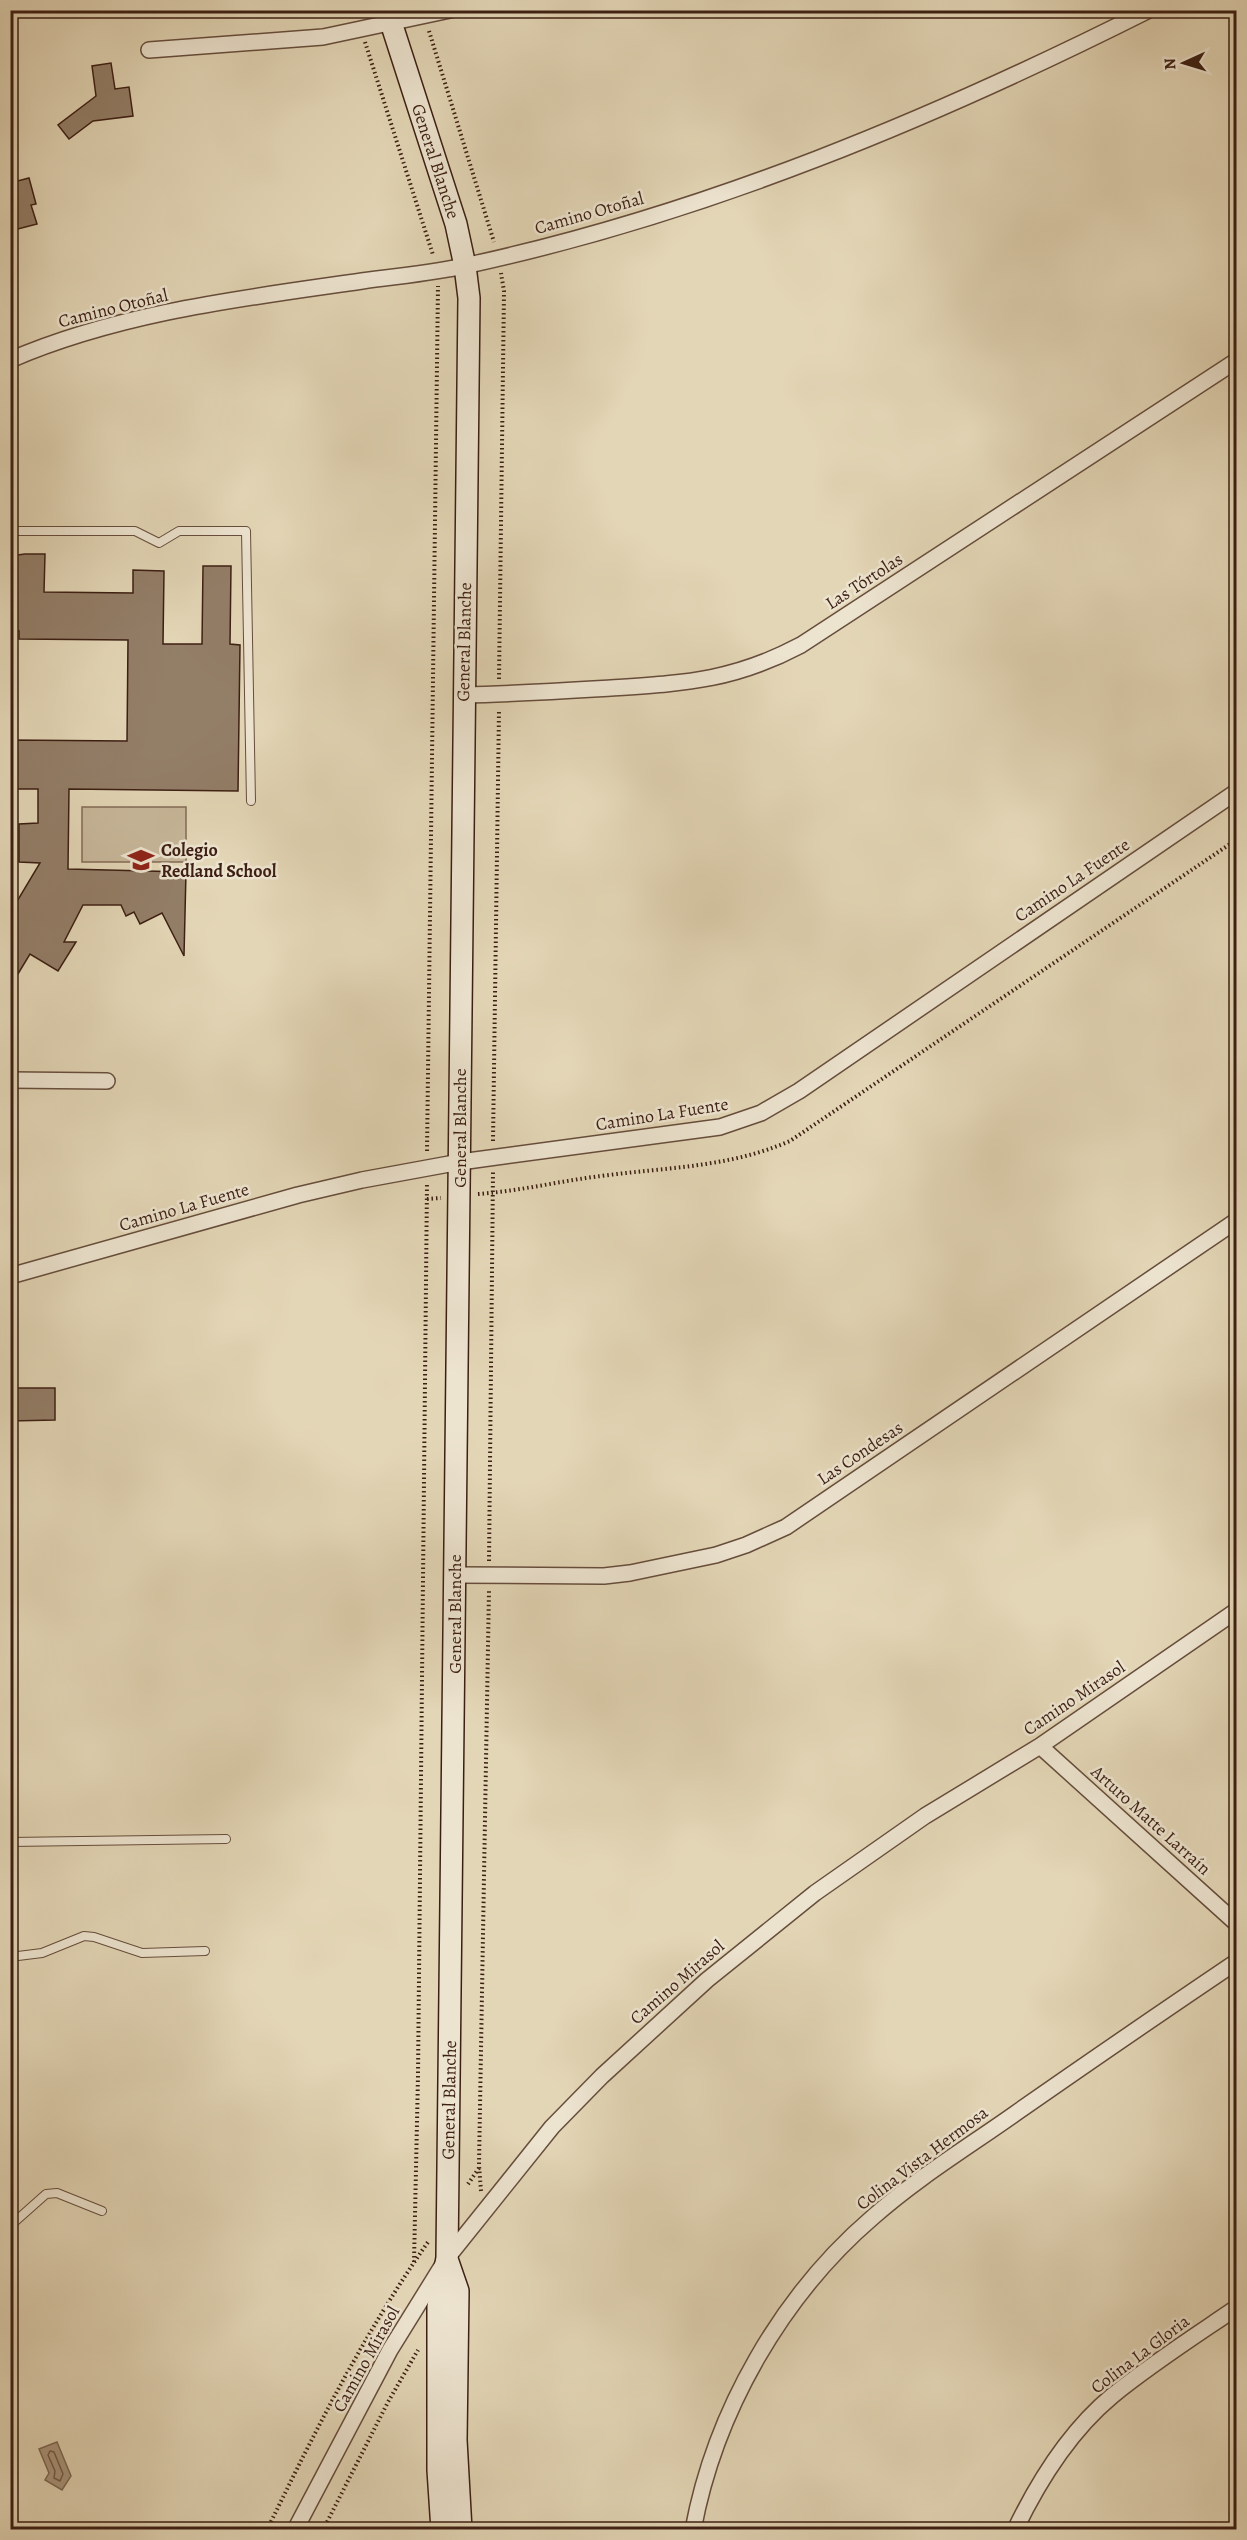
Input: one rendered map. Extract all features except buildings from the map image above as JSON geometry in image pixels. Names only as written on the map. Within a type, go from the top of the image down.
[{"type":"main road","name":"General Blanche","points":[[389,17],[456,224],[465,266],[468,298],[447,2258],[438,2307],[438,2449],[442,2529]]},
{"type":"main road","name":"General Blanche","points":[[447,2258],[458,2290],[456,2440],[461,2529]]},
{"type":"street","points":[[149,50],[323,38],[362,30],[389,17],[425,17],[450,10]]},
{"type":"street","name":"Camino Otoñal","points":[[10,360],[86,333],[150,316],[312,288],[465,266],[672,210],[841,150],[983,91],[1149,10]]},
{"type":"street","name":"Las Tórtolas","points":[[464,695],[683,683],[739,672],[781,655],[801,645],[1236,361]]},
{"type":"street","name":"Camino La Fuente","points":[[10,1276],[26,1274],[297,1195],[427,1167],[698,1131],[720,1127],[761,1113],[799,1091],[1236,792]]},
{"type":"street","points":[[10,1080],[107,1081]]},
{"type":"street","name":"Las Condesas","points":[[455,1575],[604,1576],[655,1569],[716,1555],[746,1545],[786,1527],[1236,1221]]},
{"type":"street","name":"Camino Mirasol","points":[[295,2529],[390,2350],[447,2258],[552,2127],[602,2076],[707,1980],[797,1907],[869,1854],[982,1780],[1040,1746],[1236,1611]]},
{"type":"street","name":"Arturo Matte Larraín","points":[[1040,1746],[1236,1923]]},
{"type":"street","name":"Colina Vista Hermosa","points":[[693,2529],[713,2456],[745,2382],[772,2335],[798,2298],[845,2243],[899,2194],[1236,1962]]},
{"type":"street","name":"Colina La Gloria","points":[[1015,2529],[1045,2475],[1087,2421],[1111,2397],[1236,2308]]},
{"type":"lane","points":[[10,531],[135,531],[159,543],[178,531],[246,531],[251,801]]},
{"type":"lane","points":[[10,1842],[226,1839]]},
{"type":"lane","points":[[10,1958],[42,1953],[84,1936],[94,1937],[142,1953],[205,1951]]},
{"type":"lane","points":[[10,2226],[46,2194],[57,2193],[102,2211]]},
{"type":"path","points":[[425,17],[499,258],[504,291],[489,1575],[479,2165],[482,2213]]},
{"type":"path","points":[[267,2529],[323,2414],[366,2338],[414,2262],[438,270],[362,30]]},
{"type":"path","points":[[323,2529],[388,2402],[422,2344]]},
{"type":"shaded area","points":[[82,807],[186,807],[186,862],[82,862]]},
{"type":"water","points":[[57,2442],[71,2476],[62,2490],[45,2480],[49,2473],[39,2449]]},
{"type":"place","name":"Colegio Redland School","points":[[141,860]]}]
